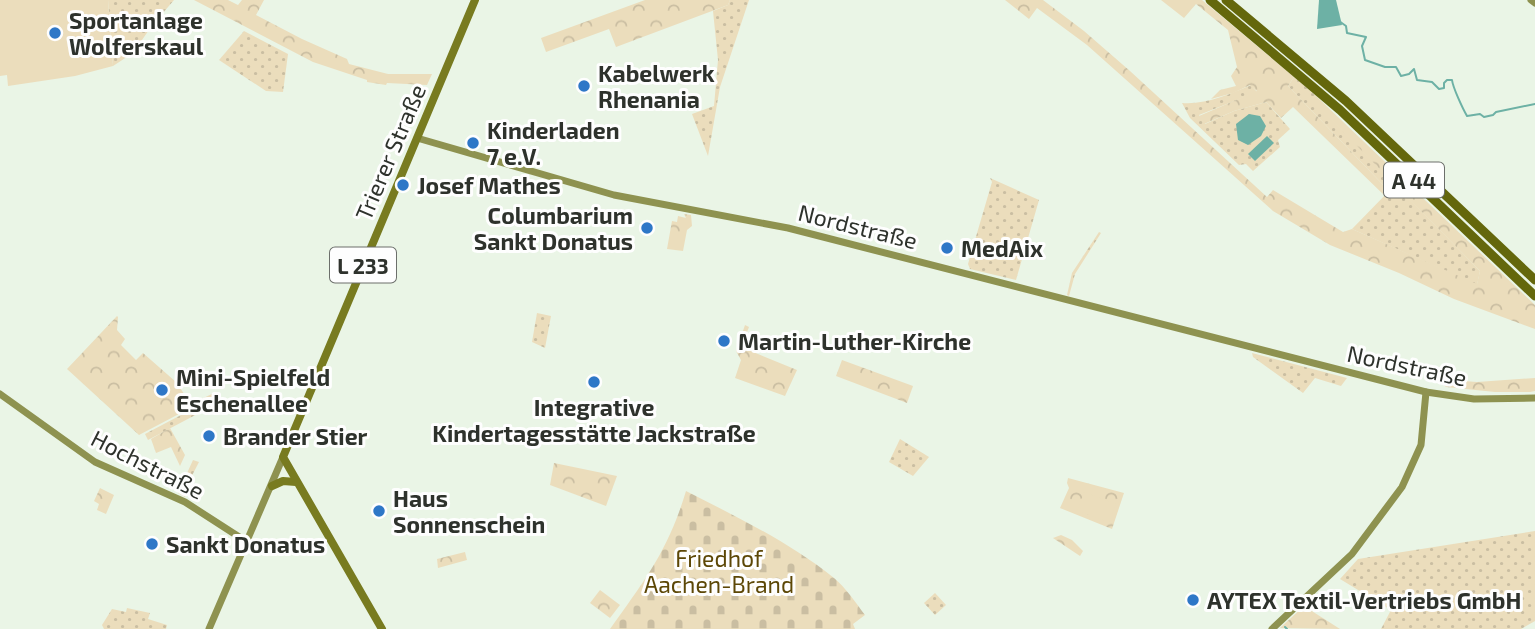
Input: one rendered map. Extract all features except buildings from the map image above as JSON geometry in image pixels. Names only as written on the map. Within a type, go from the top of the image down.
[{"type":"highway","name":"A 44","points":[[1210,0],[1340,110],[1535,296]]},
{"type":"highway","name":"A 44","points":[[1226,0],[1297,58],[1535,280]]},
{"type":"main road","name":"Trierer Straße","points":[[282,457],[475,0]]},
{"type":"main road","points":[[282,457],[383,629]]},
{"type":"main road","points":[[272,486],[284,481],[296,482]]},
{"type":"street","name":"Nordstraße","points":[[417,138],[614,195],[788,228],[1426,392],[1474,399],[1535,398]]},
{"type":"street","points":[[1272,629],[1352,554],[1402,488],[1421,445],[1426,392]]},
{"type":"street","name":"Hochstraße","points":[[0,394],[95,462],[185,502],[247,542]]},
{"type":"street","name":"Trierer Straße","points":[[209,629],[272,486],[282,457]]},
{"type":"green space","name":"Sportanlage Wolferskaul","points":[[0,0],[108,0],[113,66],[75,76],[8,86],[7,75],[0,76]]},
{"type":"green space","points":[[108,0],[174,0],[133,53],[113,66]]},
{"type":"green space","points":[[194,0],[228,0],[238,5],[242,0],[264,0],[256,15],[347,59],[349,64],[388,74],[432,74],[427,85],[367,82],[313,62]]},
{"type":"green space","points":[[645,0],[730,0],[728,5],[616,47],[609,29],[546,52],[541,38]]},
{"type":"green space","points":[[730,0],[749,0],[720,87],[708,156],[692,114],[714,106],[718,60],[713,11],[728,5]]},
{"type":"green space","points":[[1005,0],[1043,0],[1130,71],[1267,197],[1273,190],[1343,232],[1352,229],[1477,284],[1480,271],[1311,99],[1316,96],[1535,305],[1535,329],[1454,299],[1330,245],[1273,211],[1087,45],[1037,8],[1029,19]]},
{"type":"green space","points":[[1161,0],[1202,0],[1294,77],[1288,86],[1389,191],[1385,196],[1293,107],[1281,118],[1266,102],[1234,111],[1204,124],[1199,116],[1257,91],[1250,85],[1211,99],[1220,90],[1236,86],[1231,76],[1237,67],[1228,30],[1196,4],[1184,18]]},
{"type":"green space","points":[[244,31],[288,54],[283,92],[266,91],[219,60]]},
{"type":"green space","points":[[1294,77],[1316,96],[1312,99],[1480,271],[1477,285],[1352,229],[1389,191],[1288,86]]},
{"type":"green space","points":[[1251,85],[1257,92],[1199,115],[1205,124],[1234,111],[1266,102],[1290,129],[1278,140],[1280,147],[1253,171],[1246,164],[1239,165],[1190,118],[1182,103],[1208,101]]},
{"type":"green space","points":[[990,178],[1039,200],[1016,280],[970,269],[968,264],[992,182]]},
{"type":"green space","points":[[684,214],[691,215],[692,226],[687,230],[683,251],[667,249],[672,221],[677,222],[678,216],[686,218]]},
{"type":"green space","points":[[1099,232],[1101,233],[1075,274],[1069,296],[1067,295],[1072,273]]},
{"type":"green space","points":[[537,313],[551,316],[545,348],[532,342]]},
{"type":"green space","points":[[117,316],[117,330],[125,339],[121,345],[136,360],[143,353],[176,382],[191,404],[216,392],[217,394],[139,435],[67,369]]},
{"type":"green space","points":[[745,325],[749,327],[741,347],[797,370],[785,396],[735,378],[741,360],[736,351]]},
{"type":"green space","points":[[1252,353],[1347,378],[1341,386],[1315,378],[1303,393],[1253,357]]},
{"type":"green space","points":[[842,360],[913,386],[907,403],[836,376]]},
{"type":"green space","points":[[1535,378],[1535,391],[1530,392],[1446,387],[1438,379],[1477,382]]},
{"type":"green space","points":[[217,396],[220,402],[148,440],[145,434]]},
{"type":"green space","points":[[170,428],[185,455],[180,466],[171,447],[156,453],[151,439]]},
{"type":"green space","points":[[900,439],[929,457],[913,476],[889,462]]},
{"type":"green space","points":[[193,460],[199,462],[183,493],[185,497],[178,493]]},
{"type":"green space","points":[[554,463],[617,476],[606,506],[550,485]]},
{"type":"green space","points":[[1068,478],[1124,493],[1112,529],[1060,508],[1069,488]]},
{"type":"green space","points":[[100,488],[114,495],[106,514],[97,510],[99,504],[94,501]]},
{"type":"green space","name":"Friedhof Aachen-Brand","points":[[686,491],[781,542],[834,578],[865,615],[853,624],[855,629],[610,629],[645,580],[663,548]]},
{"type":"green space","points":[[1084,492],[1116,504],[1109,522],[1077,511]]},
{"type":"green space","points":[[1535,531],[1535,621],[1521,629],[1381,629],[1391,610],[1340,579],[1358,559]]},
{"type":"green space","points":[[1061,535],[1072,540],[1083,551],[1080,556],[1053,538]]},
{"type":"green space","points":[[465,552],[467,560],[438,568],[437,559]]},
{"type":"green space","points":[[600,590],[620,605],[610,618],[590,603]]},
{"type":"green space","points":[[935,593],[946,605],[935,615],[924,603]]},
{"type":"green space","points":[[1304,606],[1340,629],[1280,628]]},
{"type":"green space","points":[[127,608],[150,613],[148,619],[167,625],[166,629],[104,629],[102,625],[112,609],[126,612]]},
{"type":"water","points":[[1319,0],[1336,0],[1342,25],[1317,29]]},
{"type":"water","points":[[1249,114],[1260,116],[1266,126],[1261,136],[1248,145],[1238,140],[1236,124]]},
{"type":"water","points":[[1267,136],[1274,143],[1255,161],[1248,154]]},
{"type":"waterway","points":[[1339,21],[1346,26],[1347,33],[1366,37],[1362,46],[1365,60],[1385,67],[1396,67],[1401,76],[1414,69],[1417,80],[1432,82],[1439,89],[1444,88],[1447,80],[1452,80],[1467,116],[1480,114],[1484,117],[1535,104]]},
{"type":"place","name":"Sportanlage Wolferskaul","points":[[55,33]]},
{"type":"place","name":"Kabelwerk Rhenania","points":[[584,86]]},
{"type":"place","name":"Kinderladen 7 e.V.","points":[[473,143]]},
{"type":"place","name":"Josef Mathes","points":[[403,185]]},
{"type":"place","name":"Columbarium Sankt Donatus","points":[[647,228]]},
{"type":"place","name":"MedAix","points":[[947,248]]},
{"type":"place","name":"Martin-Luther-Kirche","points":[[724,341]]},
{"type":"place","name":"Integrative Kindertagesstätte Jackstraße","points":[[594,382]]},
{"type":"place","name":"Mini-Spielfeld Eschenallee","points":[[162,390]]},
{"type":"place","name":"Brander Stier","points":[[209,436]]},
{"type":"place","name":"Haus Sonnenschein","points":[[379,511]]},
{"type":"place","name":"Sankt Donatus","points":[[152,544]]},
{"type":"place","name":"AYTEX Textil-Vertriebs GmbH","points":[[1193,600]]}]
